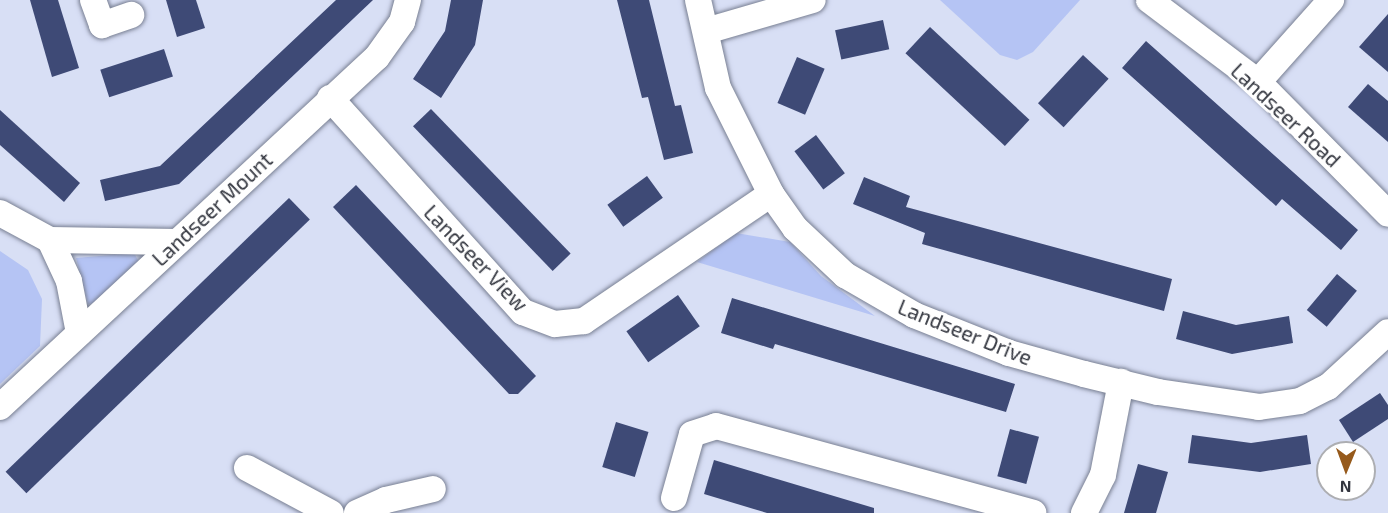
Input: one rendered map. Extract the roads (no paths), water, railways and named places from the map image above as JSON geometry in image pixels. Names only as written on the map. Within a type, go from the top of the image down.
[{"type":"street","points":[[93,0],[102,25],[131,15]]},
{"type":"street","name":"Landseer Mount","points":[[0,407],[330,98],[377,57],[402,22],[408,0]]},
{"type":"street","name":"Landseer Drive","points":[[698,0],[718,88],[771,194],[795,228],[846,275],[914,315],[1009,353],[1158,392],[1259,407],[1300,401],[1328,387],[1388,332]]},
{"type":"street","points":[[706,31],[813,0]]},
{"type":"street","name":"Landseer Road","points":[[1149,0],[1258,82],[1388,214]]},
{"type":"street","points":[[1258,82],[1331,0]]},
{"type":"street","name":"Landseer View","points":[[330,98],[524,312],[555,324],[585,321],[771,194]]},
{"type":"street","points":[[0,213],[50,240],[177,242]]},
{"type":"street","points":[[50,240],[69,281],[80,333]]},
{"type":"street","points":[[1084,513],[1103,475],[1120,382]]},
{"type":"street","points":[[674,498],[692,434],[716,426],[1033,513]]},
{"type":"street","points":[[247,468],[332,513]]},
{"type":"street","points":[[357,513],[386,500],[432,489]]}]
